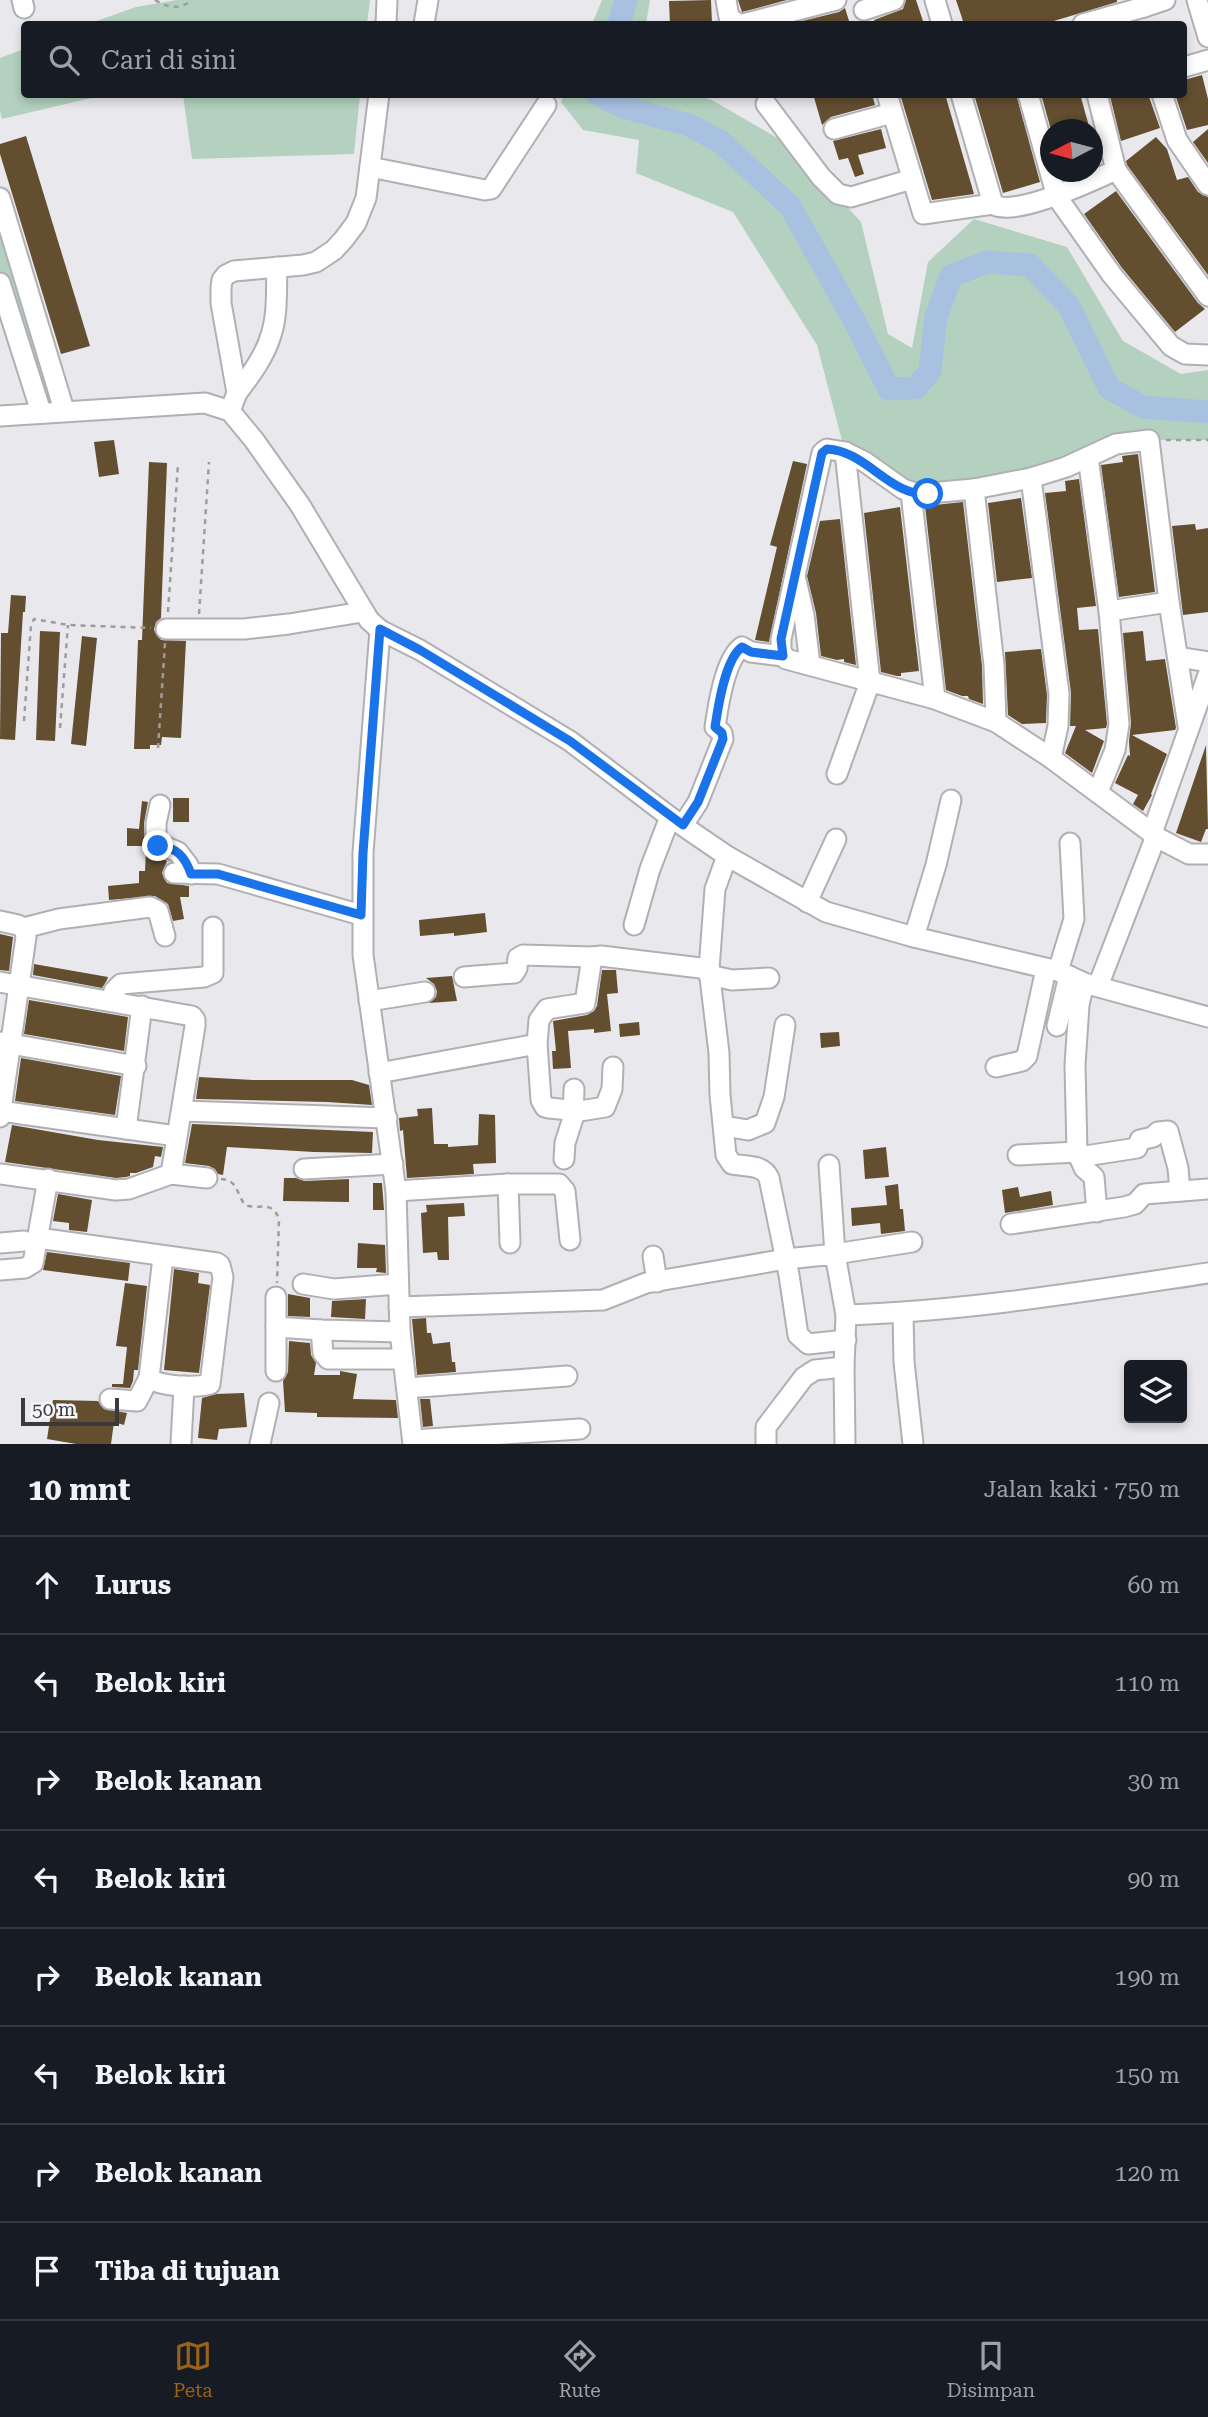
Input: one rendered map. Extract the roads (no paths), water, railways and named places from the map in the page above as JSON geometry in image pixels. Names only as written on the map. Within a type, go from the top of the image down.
[{"type":"street","points":[[386,21],[387,0]]},
{"type":"street","points":[[424,21],[428,0]]},
{"type":"street","points":[[726,0],[729,17],[737,21]]},
{"type":"street","points":[[754,21],[835,0]]},
{"type":"street","points":[[864,11],[894,0]]},
{"type":"street","points":[[935,0],[941,21]]},
{"type":"street","points":[[1092,21],[1143,3],[1165,0]]},
{"type":"street","points":[[1197,0],[1208,37]]},
{"type":"street","points":[[1187,66],[1208,60]]},
{"type":"street","points":[[379,98],[361,212],[356,223],[334,250],[316,262],[234,271],[229,272],[222,280],[222,303],[234,402],[254,440],[300,505],[362,612],[380,629],[431,656],[570,741],[727,856],[807,902],[841,917],[1071,977],[1208,1017]]},
{"type":"street","points":[[962,98],[993,204]]},
{"type":"street","points":[[1029,98],[1056,197],[1112,275],[1171,346],[1185,354],[1208,355]]},
{"type":"street","points":[[1098,98],[1116,170],[1208,296]]},
{"type":"street","points":[[1163,98],[1177,140],[1208,185]]},
{"type":"street","points":[[766,104],[821,177],[838,194],[851,197],[912,179]]},
{"type":"street","points":[[834,129],[889,104],[923,214],[993,204],[1002,208],[1056,197],[1116,170]]},
{"type":"street","points":[[370,167],[491,189],[546,105]]},
{"type":"street","points":[[0,198],[64,410]]},
{"type":"street","points":[[234,402],[271,337],[277,267]]},
{"type":"street","points":[[0,284],[41,412]]},
{"type":"street","points":[[0,415],[234,402]]},
{"type":"street","points":[[783,656],[781,639],[794,576],[819,459],[827,449],[845,452],[911,493],[918,494],[974,489],[1031,478],[1116,444],[1149,440],[1169,603],[1188,726]]},
{"type":"street","points":[[837,774],[870,682],[845,452]]},
{"type":"street","points":[[1088,457],[1108,611],[1119,733],[1098,792]]},
{"type":"street","points":[[1031,478],[1059,694],[1058,726],[1051,758]]},
{"type":"street","points":[[974,489],[994,666],[996,722]]},
{"type":"street","points":[[911,493],[935,699]]},
{"type":"street","points":[[794,576],[804,615],[810,665]]},
{"type":"street","points":[[1108,611],[1169,603]]},
{"type":"street","points":[[166,629],[244,629],[362,612]]},
{"type":"street","points":[[380,629],[363,853],[361,915],[363,955],[396,1191],[400,1332],[413,1442],[580,1429]]},
{"type":"street","points":[[634,925],[650,869],[676,821],[698,802],[723,739],[722,733],[715,727],[721,696],[733,656],[742,647],[751,652],[783,656],[791,662],[935,699],[996,722],[1051,758],[1156,836],[1189,854],[1208,854]]},
{"type":"street","points":[[1178,657],[1208,662]]},
{"type":"street","points":[[1156,836],[1188,726],[1208,676]]},
{"type":"street","points":[[996,1066],[1022,1061],[1027,1056],[1156,836],[1208,708]]},
{"type":"street","points":[[914,937],[936,864],[951,800]]},
{"type":"street","points":[[160,805],[156,843],[178,852],[188,865],[182,874],[218,874],[361,915]]},
{"type":"street","points":[[807,902],[835,839]]},
{"type":"street","points":[[1070,843],[1074,919],[1071,977],[1076,1033],[1078,1155],[1084,1168],[1094,1177],[1097,1212]]},
{"type":"street","points":[[727,856],[715,889],[709,972],[728,1161],[732,1164],[761,1168],[766,1172],[786,1259],[798,1335],[808,1344],[846,1340]]},
{"type":"street","points":[[0,921],[24,928],[59,919],[150,907],[158,911],[165,936]]},
{"type":"street","points":[[111,1001],[114,991],[121,984],[204,977],[214,973],[213,927]]},
{"type":"street","points":[[0,1117],[10,984],[26,937],[24,928]]},
{"type":"street","points":[[464,977],[513,973],[517,968],[518,958],[523,955],[601,956],[709,972],[732,980],[769,978]]},
{"type":"street","points":[[574,1099],[549,1108],[542,1104],[537,1044],[539,1020],[547,1009],[579,1006],[586,1001],[592,957]]},
{"type":"street","points":[[1057,1026],[1071,977]]},
{"type":"street","points":[[10,984],[192,1016],[195,1020],[171,1174]]},
{"type":"street","points":[[369,1002],[425,992]]},
{"type":"street","points":[[126,1129],[142,1006]]},
{"type":"street","points":[[724,1126],[748,1130],[765,1123],[774,1097],[785,1025]]},
{"type":"street","points":[[5,1043],[136,1066]]},
{"type":"street","points":[[379,1073],[537,1044]]},
{"type":"street","points":[[574,1099],[590,1110],[606,1107],[612,1089],[613,1067]]},
{"type":"street","points":[[564,1159],[564,1148],[573,1123],[574,1099]]},
{"type":"street","points":[[0,1111],[176,1136]]},
{"type":"street","points":[[182,1111],[387,1118]]},
{"type":"street","points":[[1018,1155],[1078,1155],[1137,1147],[1140,1140],[1153,1137],[1158,1132],[1168,1131],[1178,1168],[1180,1191]]},
{"type":"street","points":[[304,1169],[393,1164]]},
{"type":"street","points":[[829,1165],[835,1254],[846,1315],[845,1444]]},
{"type":"street","points":[[0,1174],[116,1190],[129,1189],[171,1174],[207,1178]]},
{"type":"street","points":[[0,1281],[0,1270],[29,1266],[33,1263],[31,1240],[48,1179]]},
{"type":"street","points":[[396,1191],[556,1183],[562,1186],[570,1240]]},
{"type":"street","points":[[508,1184],[510,1243]]},
{"type":"street","points":[[1011,1224],[1135,1204],[1144,1194],[1208,1189]]},
{"type":"street","points":[[0,1243],[31,1240],[217,1263],[223,1272],[212,1380],[205,1385],[184,1386],[155,1382],[149,1378]]},
{"type":"street","points":[[399,1307],[603,1300],[640,1285],[786,1259],[912,1242]]},
{"type":"street","points":[[653,1256],[657,1282]]},
{"type":"street","points":[[110,1399],[137,1401],[149,1378],[163,1257]]},
{"type":"street","points":[[846,1315],[903,1313],[991,1304],[1208,1273]]},
{"type":"street","points":[[303,1284],[334,1289],[398,1284]]},
{"type":"street","points":[[275,1371],[276,1297]]},
{"type":"street","points":[[903,1313],[904,1362],[912,1444]]},
{"type":"street","points":[[276,1326],[400,1332]]},
{"type":"street","points":[[321,1330],[323,1353],[328,1359],[403,1359]]},
{"type":"street","points":[[359,1330],[359,1360]]},
{"type":"street","points":[[766,1444],[766,1427],[804,1377],[815,1370],[844,1367]]},
{"type":"street","points":[[407,1388],[567,1377]]},
{"type":"street","points":[[181,1444],[184,1386]]},
{"type":"street","points":[[260,1444],[269,1403]]},
{"type":"waterway","points":[[620,21],[626,0]]},
{"type":"waterway","points":[[605,98],[623,107],[689,125],[721,142],[790,206],[889,389],[916,388],[930,371],[936,317],[951,276],[987,262],[1030,265],[1069,306],[1109,388],[1143,407],[1208,412]]}]
